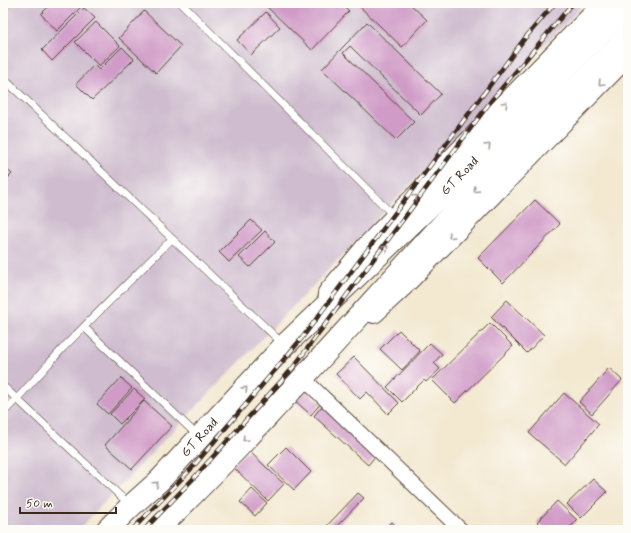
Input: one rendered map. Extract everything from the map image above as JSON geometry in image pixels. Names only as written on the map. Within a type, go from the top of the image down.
[{"type":"highway","name":"GT Road","points":[[157,530],[182,506],[303,378],[456,210],[542,122],[620,49],[628,6]]},
{"type":"highway","name":"GT Road","points":[[108,530],[131,506],[160,480],[286,344],[443,193],[530,103],[620,49]]},
{"type":"main road","name":"GT Road","points":[[286,344],[366,247],[604,3]]},
{"type":"main road","name":"GT Road","points":[[303,378],[401,288],[620,49]]},
{"type":"street","points":[[303,378],[461,530]]},
{"type":"lane","points":[[181,3],[395,217]]},
{"type":"lane","points":[[3,78],[172,239],[286,344]]},
{"type":"lane","points":[[3,413],[63,348],[172,239]]},
{"type":"lane","points":[[84,327],[199,438]]},
{"type":"lane","points":[[3,386],[131,506]]},
{"type":"shaded area","points":[[3,3],[585,3],[78,530],[3,530]]},
{"type":"building","points":[[3,3],[12,3],[3,12]]},
{"type":"building","points":[[52,3],[80,3],[82,6],[57,31],[41,14]]},
{"type":"building","points":[[263,3],[341,3],[349,11],[312,50]]},
{"type":"building","points":[[356,3],[409,3],[427,20],[402,47]]},
{"type":"building","points":[[84,8],[95,18],[52,61],[42,50]]},
{"type":"building","points":[[144,11],[181,46],[156,73],[119,38]]},
{"type":"building","points":[[266,12],[280,27],[251,55],[237,40]]},
{"type":"building","points":[[96,22],[120,46],[99,66],[75,42]]},
{"type":"building","points":[[367,22],[441,94],[421,115],[350,46],[343,53],[414,122],[396,140],[322,69]]},
{"type":"building","points":[[122,47],[134,59],[92,100],[76,84],[94,65],[99,70]]},
{"type":"building","points":[[3,166],[12,174],[3,183]]},
{"type":"building","points":[[535,200],[560,224],[503,283],[478,258]]},
{"type":"building","points":[[251,220],[262,230],[229,262],[219,252]]},
{"type":"building","points":[[265,231],[275,242],[250,267],[239,257]]},
{"type":"building","points":[[507,300],[544,335],[527,353],[491,317]]},
{"type":"building","points":[[490,323],[513,346],[455,403],[432,380]]},
{"type":"building","points":[[399,330],[420,351],[402,370],[380,349]]},
{"type":"building","points":[[430,343],[442,354],[434,363],[440,369],[426,382],[424,380],[402,402],[387,387]]},
{"type":"building","points":[[354,357],[399,403],[388,414],[367,392],[360,399],[336,374]]},
{"type":"building","points":[[609,368],[622,380],[592,414],[579,402]]},
{"type":"building","points":[[121,378],[132,388],[108,414],[97,404]]},
{"type":"building","points":[[303,388],[321,403],[311,415],[293,399]]},
{"type":"building","points":[[134,389],[145,399],[120,424],[110,414]]},
{"type":"building","points":[[564,393],[599,424],[565,464],[529,433]]},
{"type":"building","points":[[144,401],[172,426],[132,469],[105,445]]},
{"type":"building","points":[[323,405],[377,454],[368,465],[314,416]]},
{"type":"building","points":[[286,447],[311,472],[294,490],[268,465]]},
{"type":"building","points":[[248,450],[284,484],[268,501],[232,466]]},
{"type":"building","points":[[593,479],[607,492],[581,518],[567,504]]},
{"type":"building","points":[[252,489],[267,503],[255,516],[240,502]]},
{"type":"building","points":[[358,493],[364,498],[333,530],[323,530]]},
{"type":"building","points":[[557,501],[577,520],[568,530],[546,530],[537,522]]},
{"type":"building","points":[[392,522],[399,530],[384,530]]},
{"type":"railway","points":[[132,530],[191,469],[302,338],[525,38],[555,3]]},
{"type":"railway","points":[[144,530],[192,480],[292,369],[491,101],[573,3]]}]
